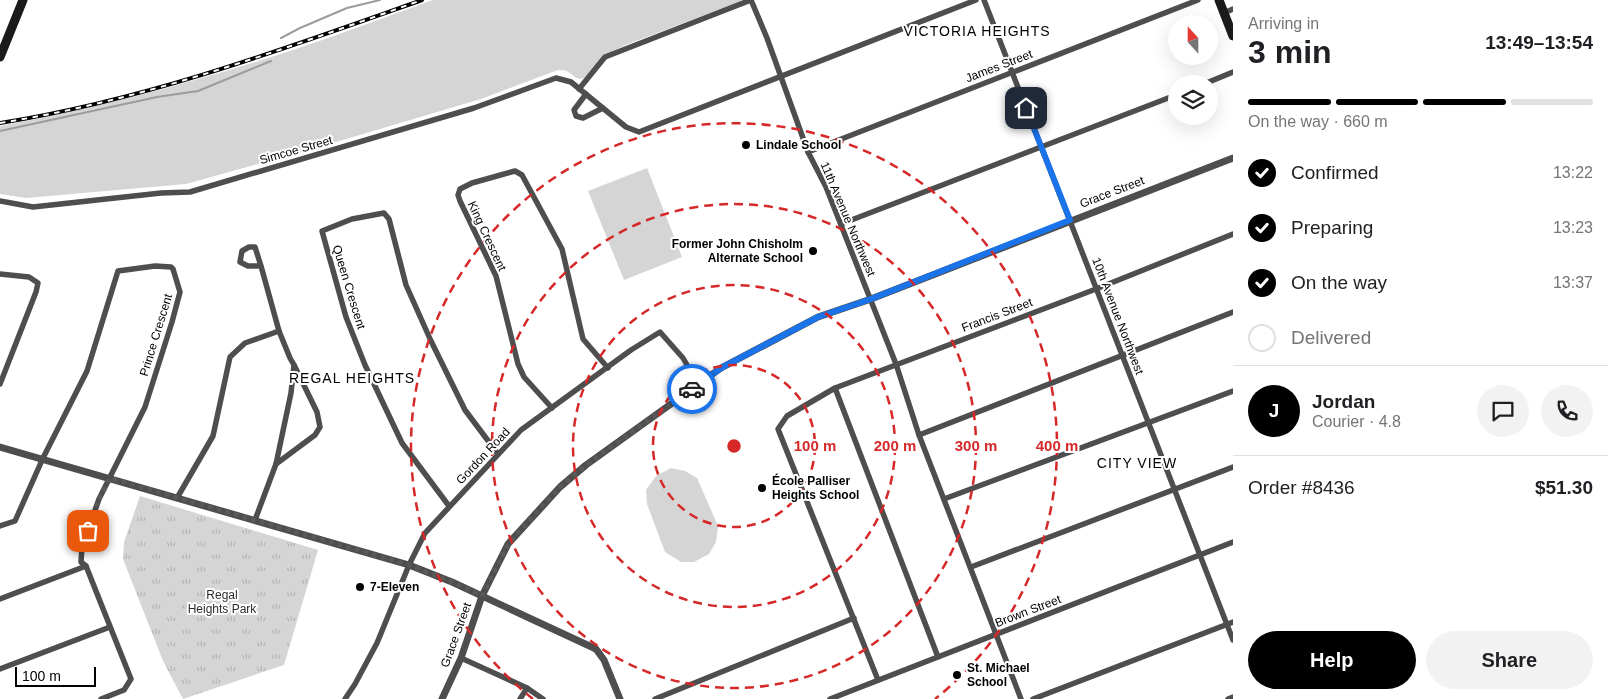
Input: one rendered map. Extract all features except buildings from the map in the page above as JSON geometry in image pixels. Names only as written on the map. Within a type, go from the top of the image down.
[{"type":"main road","points":[[0,57],[23,0]]},
{"type":"main road","points":[[1219,0],[1229,11],[1233,36]]},
{"type":"street","name":"11th Avenue Northwest","points":[[751,0],[767,38],[808,152],[826,186],[871,299],[896,364],[919,435],[1021,699]]},
{"type":"street","points":[[579,89],[605,57],[751,0]]},
{"type":"street","name":"Simcoe Street","points":[[0,201],[33,207],[161,193],[190,192],[474,108],[556,78],[571,82],[626,127],[639,132],[976,0]]},
{"type":"street","name":"10th Avenue Northwest","points":[[984,0],[1174,490],[1230,623],[1233,640]]},
{"type":"street","name":"James Street","points":[[808,152],[1198,0]]},
{"type":"street","points":[[1218,78],[1233,72]]},
{"type":"street","points":[[586,94],[574,110],[576,116],[583,118],[603,108]]},
{"type":"street","points":[[841,224],[1168,97]]},
{"type":"street","name":"Grace Street","points":[[442,699],[461,658],[482,596],[508,544],[560,487],[586,465],[721,368],[818,317],[871,299],[1233,158]]},
{"type":"street","name":"King Crescent","points":[[552,408],[524,377],[518,364],[496,276],[460,201],[458,194],[460,189],[472,183],[515,171],[522,175],[562,250],[583,339],[608,368]]},
{"type":"street","name":"Queen Crescent","points":[[449,506],[402,443],[365,365],[346,317],[322,231],[352,219],[384,213],[389,219],[406,285],[435,349],[465,410],[498,454]]},
{"type":"street","name":"Francis Street","points":[[854,618],[778,429],[787,416],[835,388],[1096,289],[1233,234]]},
{"type":"street","name":"Prince Crescent","points":[[43,458],[87,371],[118,271],[155,266],[171,267],[180,292],[172,322],[145,407],[110,478]]},
{"type":"street","points":[[261,266],[280,331],[290,358],[317,412],[320,427],[315,435],[276,464]]},
{"type":"street","points":[[0,274],[29,277],[38,284],[0,384]]},
{"type":"street","points":[[919,435],[1233,312]]},
{"type":"street","points":[[177,498],[212,436],[230,357],[245,343],[280,331]]},
{"type":"street","name":"Gordon Road","points":[[346,699],[377,643],[424,532],[521,430],[631,350],[660,332],[683,358],[698,384]]},
{"type":"street","points":[[255,520],[276,464],[291,392],[294,365]]},
{"type":"street","points":[[835,388],[938,657]]},
{"type":"street","points":[[944,499],[1233,391]]},
{"type":"street","points":[[0,447],[409,565],[452,582],[596,649],[604,660],[620,699]]},
{"type":"street","points":[[0,526],[15,521],[43,458]]},
{"type":"street","points":[[971,567],[1233,467]]},
{"type":"street","points":[[101,699],[124,690],[131,679],[86,566],[81,562],[82,547],[99,499],[110,478]]},
{"type":"street","name":"Brown Street","points":[[830,699],[1233,542]]},
{"type":"street","points":[[0,599],[86,566]]},
{"type":"street","points":[[655,699],[854,618],[878,680]]},
{"type":"street","points":[[1033,699],[1230,623]]},
{"type":"street","points":[[0,669],[110,627]]},
{"type":"street","points":[[461,658],[526,688],[543,699]]},
{"type":"street","points":[[520,699],[526,688]]},
{"type":"street","points":[[1228,699],[1233,697]]},
{"type":"green space","points":[[433,0],[744,0],[606,54],[584,78],[579,79],[569,72],[558,70],[481,99],[186,184],[26,198],[0,194],[0,126],[110,103],[218,73],[308,45]]},
{"type":"green space","points":[[647,168],[682,257],[624,280],[588,191]]},
{"type":"green space","points":[[671,468],[685,471],[697,478],[718,526],[716,542],[709,554],[694,562],[681,562],[665,552],[647,504],[646,490],[656,476]]},
{"type":"green space","name":"Regal Heights Park","points":[[140,496],[318,550],[284,665],[183,699],[163,661],[123,559],[124,542]]},
{"type":"waterway","points":[[281,38],[347,8],[380,0]]},
{"type":"waterway","points":[[0,131],[157,97],[198,91],[271,61]]},
{"type":"railway","points":[[0,123],[108,101],[161,87],[318,37],[422,0]]},
{"type":"way so far","points":[[88,531],[99,499],[110,478],[409,565],[482,596],[508,544],[560,487],[586,465],[692,389]]},
{"type":"place","name":"Lindale School","points":[[746,145]]},
{"type":"place","name":"Former John Chisholm Alternate School","points":[[813,251]]},
{"type":"place","name":"École Palliser Heights School","points":[[762,488]]},
{"type":"place","name":"7-Eleven","points":[[360,587]]},
{"type":"place","name":"St. Michael School","points":[[957,675]]},
{"type":"district","name":"VICTORIA HEIGHTS","points":[[977,31]]},
{"type":"district","name":"REGAL HEIGHTS","points":[[352,378]]},
{"type":"district","name":"CITY VIEW","points":[[1137,463]]},
{"type":"route","points":[[692,389],[721,368],[818,317],[871,299],[1070,220],[1026,108]]}]
